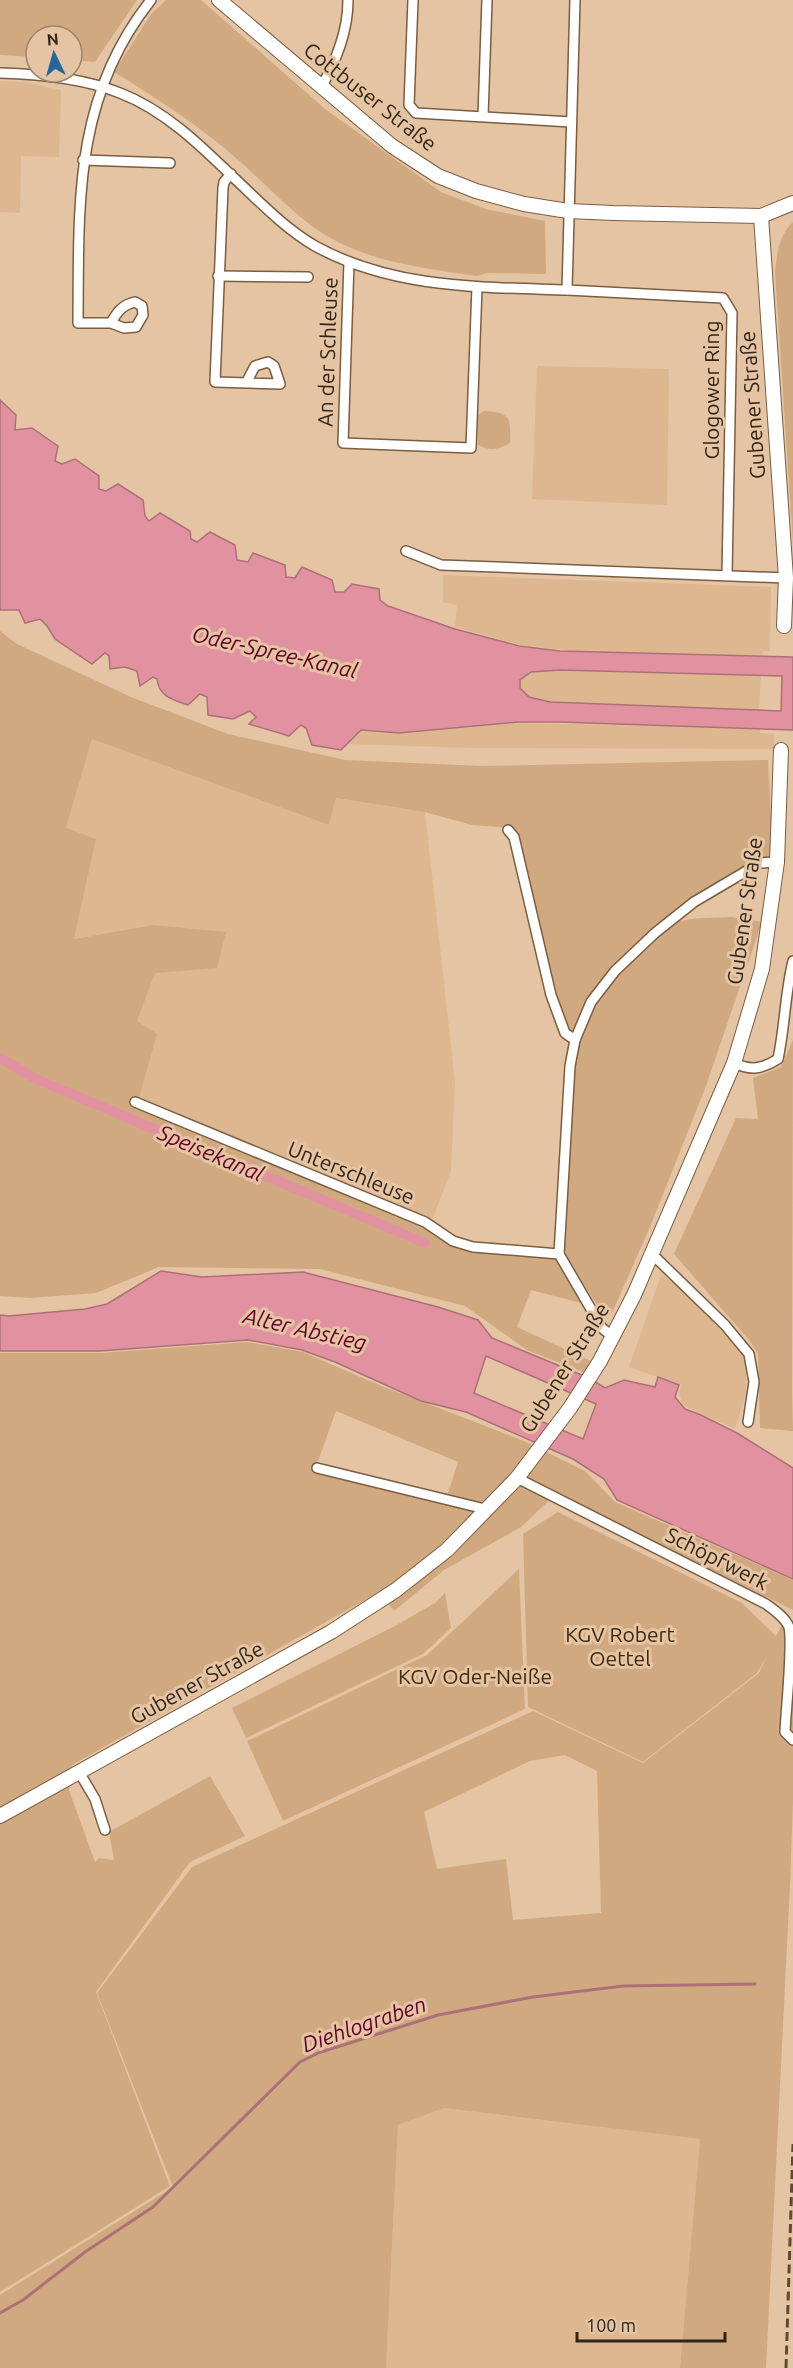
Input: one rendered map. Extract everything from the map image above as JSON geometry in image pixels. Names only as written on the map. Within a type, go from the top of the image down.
[{"type":"main road","name":"Cottbuser Straße","points":[[219,0],[392,146],[438,176],[476,191],[524,204],[568,211],[761,216]]},
{"type":"main road","points":[[761,216],[793,203]]},
{"type":"main road","name":"Gubener Straße","points":[[761,216],[786,578],[784,626]]},
{"type":"main road","name":"Gubener Straße","points":[[0,1816],[331,1632],[396,1590],[447,1550],[517,1478],[536,1455],[570,1408],[613,1337],[652,1254],[734,1064],[762,969],[777,862],[781,750]]},
{"type":"street","points":[[111,323],[78,323],[83,160],[95,106],[102,86],[119,48],[135,21],[152,0]]},
{"type":"street","points":[[321,88],[342,43],[348,16],[348,0]]},
{"type":"street","points":[[413,0],[409,105],[416,113],[571,122]]},
{"type":"street","points":[[483,116],[487,0]]},
{"type":"street","points":[[567,290],[575,0]]},
{"type":"street","name":"An der Schleuse","points":[[0,73],[30,74],[102,86],[142,104],[182,129],[283,224],[314,245],[349,262],[392,276],[426,282],[477,287],[567,290]]},
{"type":"street","points":[[83,160],[170,163]]},
{"type":"street","points":[[231,174],[224,182],[223,188],[214,382],[246,383]]},
{"type":"street","name":"An der Schleuse","points":[[349,262],[343,443],[471,448],[477,287]]},
{"type":"street","name":"An der Schleuse","points":[[218,276],[308,277]]},
{"type":"street","name":"Glogower Ring","points":[[567,290],[723,298],[732,313],[727,575]]},
{"type":"street","points":[[406,551],[441,565],[786,578]]},
{"type":"street","points":[[508,830],[514,837],[551,996],[565,1033],[575,1041]]},
{"type":"street","points":[[613,1337],[602,1328],[559,1254],[570,1066],[575,1041],[591,1002],[615,971],[655,933],[694,902],[741,873],[760,863],[777,862]]},
{"type":"street","points":[[734,1064],[747,1070],[765,1068],[778,1059],[783,1040],[786,988],[793,961]]},
{"type":"street","name":"Unterschleuse","points":[[135,1102],[425,1222],[453,1240],[473,1247],[559,1254]]},
{"type":"street","points":[[652,1254],[725,1325],[749,1354],[754,1382],[748,1422]]},
{"type":"street","points":[[317,1468],[485,1509]]},
{"type":"street","name":"Schöpfwerk","points":[[517,1478],[766,1604],[779,1614],[789,1625],[792,1640],[785,1732],[793,1740]]},
{"type":"street","points":[[79,1772],[95,1799],[105,1830]]},
{"type":"shaded area","points":[[0,81],[24,82],[24,84],[61,90],[59,157],[21,156],[20,213],[0,212]]},
{"type":"shaded area","points":[[537,366],[669,369],[667,505],[532,499]]},
{"type":"shaded area","points":[[443,575],[771,587],[770,651],[763,651],[762,656],[575,651],[521,645],[455,627],[457,605],[443,602]]},
{"type":"shaded area","points":[[560,670],[761,676],[759,710],[551,702],[529,697],[520,688],[520,680],[531,673]]},
{"type":"shaded area","points":[[518,723],[760,728],[760,733],[774,734],[774,749],[476,748],[347,744],[361,731],[399,734]]},
{"type":"shaded area","points":[[92,738],[329,825],[336,798],[425,812],[455,1082],[451,1171],[431,1223],[138,1100],[137,1021],[155,972],[217,968],[152,925],[74,939],[96,839],[66,829]]},
{"type":"shaded area","points":[[661,1275],[678,1286],[738,1347],[746,1360],[746,1394],[735,1429],[682,1403],[679,1393],[681,1385],[629,1367]]},
{"type":"shaded area","points":[[444,2108],[700,2139],[680,2368],[386,2368],[398,2125]]},
{"type":"green space","points":[[0,0],[137,0],[95,62],[84,61],[84,24],[24,24],[24,56],[0,55]]},
{"type":"green space","points":[[166,0],[201,0],[325,109],[441,192],[486,209],[545,221],[546,274],[487,273],[477,276],[407,265],[356,250],[311,226],[208,135],[162,102],[114,72],[151,14]]},
{"type":"green space","points":[[793,222],[793,544],[775,272],[782,239]]},
{"type":"green space","points":[[484,411],[500,413],[508,418],[510,443],[494,449],[478,445],[478,415]]},
{"type":"green space","points":[[0,631],[17,644],[131,697],[228,734],[345,760],[482,766],[768,760],[773,858],[740,870],[612,968],[574,1037],[566,1031],[554,995],[514,831],[499,827],[472,825],[425,812],[336,798],[329,825],[92,739],[66,828],[96,839],[74,939],[153,925],[226,932],[217,968],[155,973],[137,1021],[157,1034],[137,1105],[423,1223],[451,1242],[558,1255],[585,1304],[531,1290],[517,1327],[595,1363],[588,1374],[527,1350],[465,1306],[320,1269],[159,1267],[96,1293],[30,1298],[0,1296]]},
{"type":"green space","points":[[732,917],[762,922],[706,1086],[650,1227],[612,1313],[602,1312],[563,1253],[573,1065],[583,1026],[588,1011],[598,995],[631,958],[656,935],[683,920]]},
{"type":"green space","points":[[793,1040],[793,1431],[760,1428],[758,1354],[749,1340],[674,1254],[736,1118],[758,1119],[753,1078],[781,1067]]},
{"type":"green space","points":[[247,1342],[303,1352],[379,1385],[524,1441],[585,1471],[615,1502],[793,1580],[793,1610],[557,1493],[521,1527],[444,1570],[394,1611],[379,1592],[72,1765],[69,1790],[95,1862],[99,1858],[114,1860],[109,1832],[210,1776],[245,1836],[190,1862],[96,1992],[170,2186],[0,2292],[0,1353],[101,1353]],"holes":[[[336,1411],[458,1462],[447,1496],[317,1464]]]},
{"type":"green space","name":"KGV Robert Oettel","points":[[558,1512],[742,1603],[776,1636],[782,1625],[793,1628],[793,1802],[790,1885],[766,2368],[680,2368],[700,2139],[444,2108],[398,2125],[386,2368],[0,2368],[0,2295],[173,2187],[97,1993],[192,1867],[533,1711],[643,1763],[759,1673],[767,1656],[757,1673],[643,1762],[528,1707],[523,1534]],"holes":[[[565,1755],[597,1771],[601,1913],[513,1920],[506,1859],[437,1869],[424,1812],[530,1761]]]},
{"type":"green space","name":"KGV Oder-Neiße","points":[[519,1569],[525,1709],[283,1821],[247,1741],[427,1655]]},
{"type":"green space","points":[[445,1593],[451,1628],[423,1654],[246,1738],[232,1708],[395,1626],[435,1603]]},
{"type":"water","name":"Oder-Spree-Kanal","points":[[0,400],[16,415],[15,430],[32,428],[58,446],[55,461],[62,464],[75,459],[99,476],[99,489],[106,491],[118,484],[143,500],[145,516],[149,521],[160,513],[190,531],[191,539],[197,542],[210,532],[235,545],[237,560],[248,562],[253,553],[285,565],[286,577],[295,578],[302,567],[332,580],[335,592],[344,592],[352,584],[379,589],[380,600],[388,606],[455,629],[519,646],[560,651],[793,657],[793,730],[518,722],[399,733],[361,730],[341,750],[312,745],[306,728],[301,725],[289,736],[249,724],[256,717],[250,711],[233,719],[208,715],[207,697],[200,694],[188,705],[177,701],[164,694],[157,679],[153,677],[140,686],[137,671],[125,667],[110,669],[109,656],[105,653],[92,664],[55,639],[40,619],[25,623],[19,610],[0,610]],"holes":[[[560,670],[782,676],[781,711],[550,702],[529,697],[520,688],[520,680],[531,672]]]},
{"type":"water","name":"Alter Abstieg","points":[[161,1271],[202,1277],[303,1272],[438,1307],[478,1320],[492,1338],[589,1378],[605,1388],[624,1380],[655,1387],[658,1377],[679,1385],[675,1397],[685,1409],[737,1433],[793,1468],[793,1579],[617,1500],[604,1479],[573,1459],[466,1412],[421,1401],[335,1362],[302,1350],[248,1340],[100,1351],[0,1351],[0,1315],[85,1309],[107,1304]],"holes":[[[486,1356],[596,1404],[583,1439],[474,1393]]]},
{"type":"waterway","name":"Speisekanal","points":[[0,1058],[36,1079],[425,1243]]},
{"type":"waterway","name":"Diehlograben","points":[[0,2313],[23,2300],[85,2252],[153,2207],[300,2062],[318,2053],[438,2015],[533,1997],[623,1986],[755,1984]]},
{"type":"railway","points":[[786,2368],[793,2144]]}]
